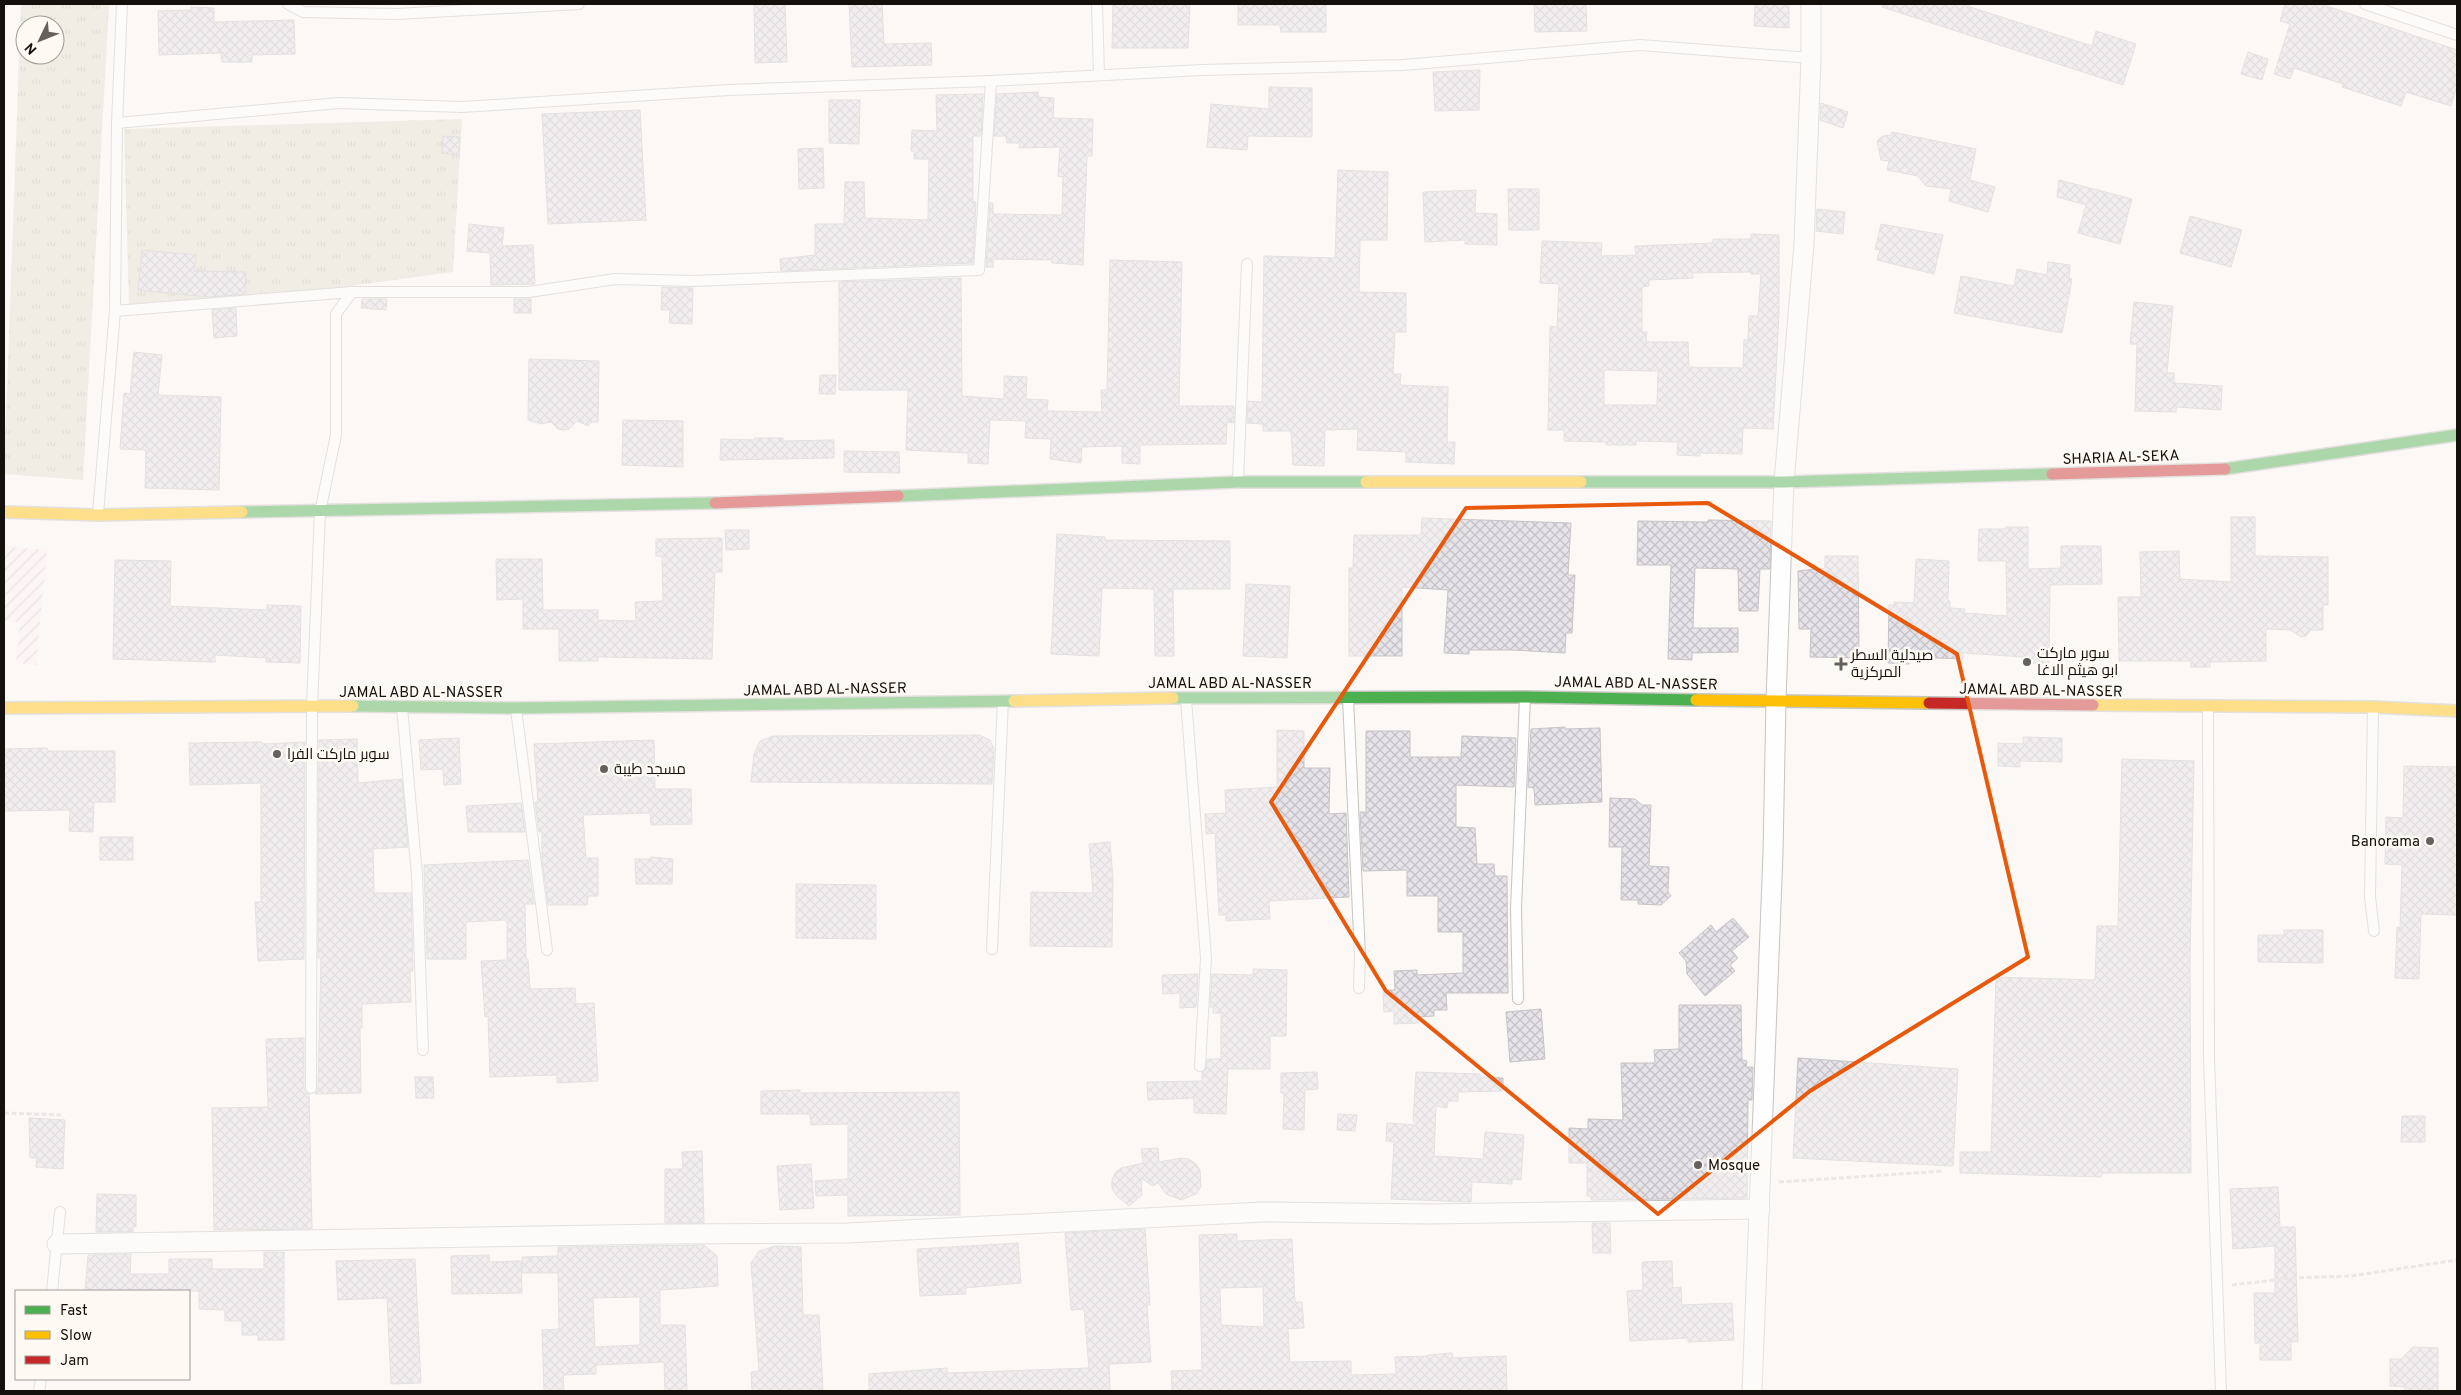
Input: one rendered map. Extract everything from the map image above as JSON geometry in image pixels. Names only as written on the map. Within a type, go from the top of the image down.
[{"type":"main road","name":"SHARIA AL-SEKA","points":[[4,512],[98,516],[792,501],[1238,482],[1784,482],[2232,469],[2457,435]]},
{"type":"main road","name":"JAMAL ABD AL-NASSER","points":[[4,708],[401,706],[516,708],[1186,698],[1525,697],[2208,707],[2373,707],[2457,712]]},
{"type":"street","points":[[1752,1391],[1773,853],[1776,700],[1784,482],[1804,244],[1811,58],[1811,4]]},
{"type":"street","points":[[57,1244],[663,1234],[847,1233],[1263,1212],[1430,1214],[1760,1209]]},
{"type":"lane","points":[[98,516],[115,311],[116,123],[122,4]]},
{"type":"lane","points":[[288,4],[303,12],[396,14],[579,4]]},
{"type":"lane","points":[[1097,4],[1099,75]]},
{"type":"lane","points":[[2365,4],[2457,35]]},
{"type":"lane","points":[[116,123],[339,103],[462,107],[729,90],[991,81],[1202,70],[1403,65],[1640,45],[1811,58]]},
{"type":"lane","points":[[115,311],[352,292],[529,292],[615,279],[694,281],[979,270],[991,81]]},
{"type":"lane","points":[[1238,482],[1247,264]]},
{"type":"lane","points":[[311,1088],[312,707],[320,512],[336,435],[336,314],[352,292]]},
{"type":"lane","points":[[1518,999],[1516,910],[1525,697]]},
{"type":"lane","points":[[1186,698],[1206,958],[1200,1066]]},
{"type":"lane","points":[[1348,698],[1360,956],[1359,988]]},
{"type":"lane","points":[[992,949],[1003,700]]},
{"type":"lane","points":[[401,706],[417,876],[423,1050]]},
{"type":"lane","points":[[2208,707],[2209,1059],[2220,1391]]},
{"type":"lane","points":[[2373,707],[2370,897],[2374,931]]},
{"type":"lane","points":[[516,708],[548,950]]},
{"type":"lane","points":[[52,1290],[60,1212]]},
{"type":"path","points":[[4,1113],[61,1116]]},
{"type":"path","points":[[1760,1183],[1943,1172]]},
{"type":"path","points":[[2216,1287],[2292,1278],[2351,1276],[2457,1260]]},
{"type":"highlighted area","points":[[1708,503],[1957,654],[2028,957],[1810,1091],[1658,1214],[1386,991],[1271,802],[1466,508]]},
{"type":"shaded area","points":[[4,546],[47,550],[36,665],[16,663],[20,622],[4,621]]},
{"type":"green space","points":[[21,4],[109,4],[83,480],[4,474],[19,65],[65,65],[65,15],[21,15]]},
{"type":"green space","points":[[462,119],[453,272],[291,294],[129,307],[124,129]]},
{"type":"building","points":[[754,4],[785,4],[787,62],[755,63]]},
{"type":"building","points":[[849,4],[882,4],[884,44],[931,43],[932,65],[852,67]]},
{"type":"building","points":[[1113,4],[1190,4],[1188,48],[1112,48]]},
{"type":"building","points":[[1238,4],[1326,4],[1326,32],[1281,32],[1280,25],[1238,25]]},
{"type":"building","points":[[1534,4],[1586,4],[1587,31],[1535,32]]},
{"type":"building","points":[[1755,4],[1789,4],[1789,28],[1754,26]]},
{"type":"building","points":[[1882,4],[1961,4],[2092,46],[2096,31],[2136,44],[2123,85],[1882,7]]},
{"type":"building","points":[[2285,4],[2321,4],[2457,50],[2457,86],[2451,106],[2406,92],[2401,106],[2342,87],[2343,84],[2294,68],[2290,79],[2274,74],[2290,24],[2280,21]]},
{"type":"building","points":[[191,7],[214,8],[214,22],[294,20],[295,54],[252,55],[252,62],[222,62],[221,53],[159,55],[158,11],[191,10]]},
{"type":"building","points":[[2248,52],[2268,59],[2262,80],[2241,74]]},
{"type":"building","points":[[1480,70],[1479,110],[1435,111],[1433,72]]},
{"type":"building","points":[[1269,87],[1312,88],[1312,137],[1248,136],[1247,150],[1207,147],[1211,104],[1269,109]]},
{"type":"building","points":[[1038,92],[1038,97],[1054,98],[1053,118],[1093,119],[1092,156],[1087,156],[1083,265],[1052,263],[1052,260],[993,259],[993,267],[986,267],[990,203],[993,203],[993,214],[1062,215],[1063,177],[1058,176],[1060,147],[1019,148],[1020,143],[1007,143],[1006,136],[994,136],[997,94]]},
{"type":"building","points":[[983,94],[981,136],[973,136],[973,202],[976,202],[973,263],[781,271],[780,259],[815,255],[815,224],[844,224],[845,182],[864,182],[865,218],[928,220],[929,159],[914,159],[914,151],[911,151],[912,130],[937,131],[936,95]]},
{"type":"building","points":[[829,100],[860,100],[859,144],[829,143]]},
{"type":"building","points":[[1821,103],[1848,112],[1843,128],[1820,120]]},
{"type":"building","points":[[640,110],[646,220],[548,224],[542,114]]},
{"type":"building","points":[[1892,132],[1976,149],[1970,180],[1995,187],[1988,212],[1949,201],[1951,189],[1926,186],[1918,176],[1887,170],[1889,161],[1881,160],[1877,141],[1883,136],[1891,135]]},
{"type":"building","points":[[443,136],[460,137],[459,155],[442,153]]},
{"type":"building","points":[[823,148],[824,188],[799,189],[798,149]]},
{"type":"building","points":[[1338,170],[1388,172],[1387,240],[1360,240],[1359,292],[1406,293],[1406,332],[1395,332],[1393,374],[1401,374],[1400,385],[1448,387],[1447,442],[1455,442],[1454,464],[1406,462],[1406,452],[1357,450],[1358,429],[1325,430],[1324,466],[1293,465],[1291,431],[1263,431],[1263,424],[1247,423],[1248,401],[1262,402],[1264,256],[1335,258]]},
{"type":"building","points":[[2059,180],[2132,199],[2120,244],[2078,233],[2086,205],[2057,197]]},
{"type":"building","points":[[1508,189],[1539,189],[1539,230],[1509,230]]},
{"type":"building","points":[[1476,190],[1475,213],[1497,214],[1497,245],[1465,244],[1465,240],[1425,242],[1423,192]]},
{"type":"building","points":[[1817,209],[1845,212],[1843,234],[1816,231]]},
{"type":"building","points":[[2190,216],[2242,230],[2231,267],[2180,253]]},
{"type":"building","points":[[469,224],[504,228],[502,246],[533,245],[535,284],[491,285],[490,253],[467,251]]},
{"type":"building","points":[[1881,224],[1943,235],[1934,274],[1877,260],[1880,250],[1875,249]]},
{"type":"building","points":[[1751,234],[1779,235],[1779,314],[1773,429],[1743,428],[1742,454],[1700,453],[1700,456],[1677,455],[1678,442],[1636,441],[1636,445],[1606,445],[1606,442],[1564,441],[1564,430],[1548,430],[1550,326],[1557,327],[1559,284],[1540,283],[1542,241],[1602,243],[1601,256],[1636,255],[1635,246],[1713,243],[1713,239],[1751,239]],"holes":[[[1751,272],[1751,274],[1761,274],[1758,316],[1749,316],[1748,340],[1744,340],[1743,368],[1689,367],[1688,342],[1646,342],[1647,332],[1642,332],[1642,287],[1649,286],[1649,280],[1693,278],[1692,273]],[[1604,370],[1658,371],[1657,405],[1604,405]]]},
{"type":"building","points":[[142,250],[196,255],[194,271],[246,272],[245,294],[208,297],[138,290]]},
{"type":"building","points":[[1110,260],[1182,262],[1179,406],[1234,406],[1234,423],[1227,422],[1226,444],[1140,445],[1140,464],[1122,463],[1122,446],[1082,447],[1081,463],[1050,459],[1051,439],[1025,438],[1026,421],[990,420],[988,464],[968,463],[968,453],[906,450],[908,390],[839,390],[839,282],[961,278],[962,396],[1004,399],[1004,376],[1027,377],[1026,399],[1048,400],[1047,411],[1102,412],[1101,390],[1107,390]]},
{"type":"building","points":[[2048,262],[2070,265],[2069,278],[2072,279],[2062,333],[1954,313],[1961,276],[2014,286],[2017,269],[2047,275]]},
{"type":"building","points":[[662,287],[693,288],[692,324],[669,323],[670,310],[661,310]]},
{"type":"building","points":[[362,299],[387,299],[386,310],[361,308]]},
{"type":"building","points":[[514,299],[531,299],[531,313],[514,313]]},
{"type":"building","points":[[2134,302],[2173,306],[2167,373],[2174,373],[2174,383],[2222,386],[2221,410],[2176,407],[2176,412],[2135,411],[2137,344],[2130,344]]},
{"type":"building","points":[[236,308],[237,336],[214,338],[212,310]]},
{"type":"building","points":[[134,352],[162,355],[158,395],[221,397],[219,490],[145,488],[146,450],[120,449],[124,393],[130,394]]},
{"type":"building","points":[[529,359],[599,361],[598,422],[592,422],[588,426],[577,421],[569,429],[564,430],[558,429],[551,422],[541,424],[528,420]]},
{"type":"building","points":[[820,375],[836,375],[835,394],[819,394]]},
{"type":"building","points":[[623,420],[683,421],[683,467],[622,465]]},
{"type":"building","points":[[755,438],[783,438],[783,441],[834,440],[834,458],[720,460],[721,439],[755,440]]},
{"type":"building","points":[[844,451],[899,452],[900,473],[844,472]]},
{"type":"building","points":[[2231,517],[2255,517],[2255,556],[2328,557],[2328,605],[2323,605],[2323,630],[2311,630],[2306,636],[2301,637],[2290,630],[2266,629],[2266,661],[2210,662],[2210,667],[2191,667],[2191,661],[2119,661],[2118,597],[2141,597],[2140,552],[2179,551],[2180,579],[2231,582]]},
{"type":"building","points":[[1422,518],[1571,523],[1568,575],[1575,575],[1572,633],[1566,633],[1565,653],[1469,650],[1469,654],[1444,653],[1448,590],[1402,587],[1402,656],[1349,656],[1349,568],[1353,568],[1354,535],[1421,535]]},
{"type":"building","points":[[1708,520],[1771,521],[1770,569],[1760,569],[1758,611],[1739,611],[1738,569],[1695,568],[1693,628],[1738,628],[1738,652],[1692,653],[1692,660],[1668,659],[1671,565],[1637,565],[1638,521],[1708,522]]},
{"type":"building","points":[[2006,527],[2028,527],[2028,569],[2061,568],[2061,546],[2101,546],[2102,584],[2050,585],[2049,663],[2023,663],[2023,657],[1963,653],[1963,659],[1909,657],[1909,664],[1888,663],[1889,605],[1894,605],[1894,602],[1914,603],[1916,559],[1949,561],[1948,601],[1950,601],[1950,608],[1965,609],[1964,613],[2007,616],[2006,561],[1978,561],[1979,529],[2006,529]]},
{"type":"building","points":[[725,530],[749,530],[749,549],[726,550]]},
{"type":"building","points":[[1057,534],[1105,537],[1105,540],[1230,541],[1230,589],[1173,589],[1174,656],[1155,656],[1154,589],[1102,588],[1099,656],[1051,654]]},
{"type":"building","points":[[722,538],[722,572],[715,572],[712,659],[598,657],[598,661],[559,661],[559,629],[523,629],[523,599],[497,600],[496,559],[542,559],[543,610],[598,610],[598,620],[636,621],[635,602],[663,601],[662,556],[656,556],[656,539]]},
{"type":"building","points":[[1825,556],[1858,556],[1859,658],[1810,657],[1811,629],[1799,629],[1798,571],[1825,568]]},
{"type":"building","points":[[115,560],[171,561],[170,606],[267,610],[267,605],[301,606],[300,663],[266,662],[266,658],[215,655],[215,662],[113,659]]},
{"type":"building","points":[[1246,584],[1290,586],[1287,658],[1243,656]]},
{"type":"building","points":[[1565,727],[1565,729],[1600,728],[1602,802],[1535,805],[1534,788],[1528,787],[1531,729]]},
{"type":"building","points":[[1277,730],[1304,731],[1304,768],[1330,768],[1329,814],[1346,813],[1349,897],[1269,901],[1270,919],[1226,921],[1226,915],[1219,915],[1215,833],[1206,834],[1205,814],[1226,813],[1225,790],[1277,787]]},
{"type":"building","points":[[1366,731],[1410,731],[1410,757],[1461,757],[1462,736],[1516,738],[1514,787],[1456,785],[1456,827],[1475,828],[1477,864],[1494,864],[1495,876],[1507,876],[1508,993],[1446,993],[1447,1010],[1434,1010],[1434,1016],[1418,1017],[1418,1023],[1394,1024],[1394,1011],[1384,1012],[1383,990],[1395,990],[1394,971],[1417,970],[1417,975],[1463,973],[1463,932],[1438,932],[1438,896],[1407,896],[1407,870],[1363,871],[1360,812],[1366,812]]},
{"type":"building","points":[[979,735],[990,740],[994,749],[992,784],[751,782],[754,754],[760,741],[773,736]]},
{"type":"building","points":[[2023,737],[2062,738],[2062,762],[2020,761],[2020,767],[1998,766],[1998,743],[2023,744]]},
{"type":"building","points":[[459,738],[461,784],[444,785],[443,769],[421,770],[419,740]]},
{"type":"building","points":[[357,739],[358,783],[402,779],[408,847],[373,849],[374,893],[411,893],[413,971],[410,971],[411,1002],[362,1004],[362,1028],[360,1027],[361,1093],[315,1094],[318,1088],[321,958],[318,958],[319,740]]},
{"type":"building","points":[[654,740],[655,789],[691,789],[692,824],[651,825],[650,813],[583,815],[586,858],[598,858],[598,896],[588,896],[587,905],[548,905],[542,859],[542,832],[539,832],[535,802],[538,802],[534,744]]},
{"type":"building","points":[[262,742],[262,744],[305,742],[304,959],[258,961],[255,902],[261,902],[261,783],[190,785],[189,743]]},
{"type":"building","points":[[47,748],[48,751],[115,751],[115,802],[94,802],[93,832],[69,831],[70,810],[4,811],[4,749]]},
{"type":"building","points":[[2122,759],[2194,761],[2190,959],[2191,1173],[2102,1173],[2101,1177],[1960,1173],[1960,1152],[1991,1152],[1996,977],[2095,980],[2097,926],[2118,926]]},
{"type":"building","name":"Banorama","points":[[2404,766],[2457,767],[2457,915],[2421,914],[2419,979],[2395,978],[2397,927],[2400,928],[2402,865],[2385,864],[2386,817],[2403,818]]},
{"type":"building","points":[[1610,798],[1635,799],[1642,805],[1651,805],[1649,866],[1669,867],[1668,892],[1671,896],[1661,905],[1638,904],[1638,900],[1621,900],[1622,847],[1609,847]]},
{"type":"building","points":[[521,803],[525,832],[468,832],[466,806]]},
{"type":"building","points":[[100,837],[133,837],[133,860],[100,860]]},
{"type":"building","points":[[1110,842],[1113,878],[1112,947],[1030,946],[1031,892],[1093,893],[1089,844]]},
{"type":"building","points":[[651,857],[673,859],[672,884],[636,884],[635,859],[651,859]]},
{"type":"building","points":[[528,860],[534,904],[525,904],[526,959],[528,959],[530,989],[575,988],[576,1004],[594,1003],[598,1081],[557,1083],[557,1075],[490,1077],[488,1016],[485,1017],[481,961],[507,960],[507,922],[505,920],[466,922],[466,959],[427,959],[424,865]]},
{"type":"building","points":[[796,884],[876,885],[876,939],[796,938]]},
{"type":"building","points":[[1733,918],[1749,937],[1732,951],[1738,958],[1730,965],[1735,971],[1705,996],[1687,974],[1686,961],[1679,953],[1711,925],[1716,932]]},
{"type":"building","points":[[2284,930],[2323,930],[2323,963],[2258,962],[2258,935],[2284,935]]},
{"type":"building","points":[[1253,969],[1287,970],[1286,1036],[1270,1036],[1270,1069],[1228,1069],[1226,1114],[1194,1113],[1194,1098],[1148,1100],[1147,1082],[1202,1081],[1202,1072],[1206,1069],[1207,1059],[1221,1059],[1221,1013],[1213,1013],[1213,1007],[1210,1007],[1212,974],[1253,975]]},
{"type":"building","points":[[1198,974],[1196,1007],[1180,1008],[1180,993],[1163,994],[1162,975]]},
{"type":"building","points":[[1679,1005],[1741,1005],[1742,1060],[1747,1061],[1746,1067],[1753,1067],[1752,1100],[1748,1100],[1747,1198],[1591,1200],[1591,1196],[1587,1196],[1587,1163],[1569,1163],[1569,1128],[1588,1129],[1588,1119],[1623,1120],[1621,1063],[1655,1063],[1654,1050],[1679,1049]]},
{"type":"building","points":[[1541,1009],[1545,1059],[1510,1062],[1506,1012]]},
{"type":"building","points":[[304,1038],[304,1088],[309,1094],[312,1229],[214,1230],[212,1108],[268,1107],[266,1039]]},
{"type":"building","points":[[1798,1058],[1958,1069],[1953,1166],[1793,1158]]},
{"type":"building","points":[[1317,1072],[1318,1089],[1305,1090],[1304,1130],[1283,1129],[1284,1093],[1281,1093],[1281,1073]]},
{"type":"building","points":[[1416,1072],[1480,1074],[1480,1077],[1503,1078],[1503,1091],[1458,1092],[1458,1101],[1448,1101],[1447,1108],[1436,1106],[1434,1156],[1483,1159],[1485,1132],[1524,1135],[1521,1180],[1512,1179],[1512,1184],[1472,1182],[1471,1202],[1391,1199],[1394,1142],[1386,1141],[1387,1123],[1417,1125],[1413,1121]]},
{"type":"building","points":[[415,1077],[433,1077],[434,1098],[416,1098]]},
{"type":"building","points":[[800,1090],[800,1093],[959,1092],[960,1215],[848,1216],[848,1195],[816,1196],[815,1181],[848,1179],[848,1124],[811,1125],[810,1114],[761,1114],[761,1091]]},
{"type":"building","points":[[1338,1114],[1357,1115],[1355,1131],[1337,1130]]},
{"type":"building","points":[[2402,1116],[2425,1116],[2425,1142],[2401,1142]]},
{"type":"building","points":[[29,1118],[65,1120],[63,1169],[36,1167],[37,1158],[30,1158]]},
{"type":"building","points":[[1158,1148],[1159,1162],[1181,1158],[1189,1159],[1196,1164],[1200,1170],[1201,1187],[1196,1194],[1181,1200],[1166,1194],[1158,1183],[1153,1186],[1141,1178],[1142,1195],[1129,1206],[1116,1195],[1112,1188],[1112,1180],[1115,1173],[1121,1168],[1143,1163],[1141,1149]]},
{"type":"building","points":[[702,1151],[704,1223],[665,1223],[665,1169],[683,1169],[682,1152]]},
{"type":"building","points":[[811,1164],[814,1208],[780,1210],[777,1166]]},
{"type":"building","points":[[2278,1187],[2280,1227],[2295,1227],[2298,1342],[2291,1342],[2291,1360],[2260,1360],[2260,1343],[2255,1343],[2254,1293],[2275,1293],[2275,1246],[2233,1249],[2230,1189]]},
{"type":"building","points":[[97,1194],[136,1195],[136,1227],[133,1226],[133,1232],[96,1232]]},
{"type":"building","points":[[1592,1223],[1610,1223],[1611,1253],[1593,1253]]},
{"type":"building","points":[[1145,1229],[1150,1305],[1147,1305],[1151,1362],[1109,1364],[1110,1391],[869,1391],[869,1374],[947,1368],[947,1373],[1089,1368],[1084,1309],[1071,1310],[1065,1233]]},
{"type":"building","points":[[1237,1234],[1237,1241],[1292,1239],[1295,1302],[1302,1302],[1304,1328],[1288,1329],[1290,1362],[1351,1361],[1351,1375],[1396,1374],[1395,1357],[1452,1353],[1453,1358],[1506,1356],[1507,1391],[1172,1391],[1171,1371],[1202,1370],[1199,1235]],"holes":[[[1263,1287],[1264,1327],[1221,1325],[1220,1288]]]},
{"type":"building","points":[[1018,1243],[1021,1283],[965,1288],[966,1294],[920,1296],[917,1249]]},
{"type":"building","points":[[704,1245],[717,1256],[718,1286],[660,1290],[660,1325],[685,1325],[687,1391],[665,1391],[664,1362],[596,1365],[596,1374],[563,1375],[564,1391],[544,1391],[542,1330],[559,1329],[558,1273],[522,1273],[522,1257],[558,1256],[558,1247]],"holes":[[[640,1297],[640,1345],[595,1347],[593,1298]]]},
{"type":"building","points":[[775,1246],[801,1247],[803,1315],[819,1315],[823,1391],[752,1391],[751,1372],[759,1371],[751,1263],[759,1251]]},
{"type":"building","points":[[264,1252],[284,1252],[284,1340],[258,1340],[258,1335],[242,1335],[242,1321],[225,1321],[225,1310],[199,1309],[199,1291],[85,1290],[88,1255],[131,1254],[130,1274],[169,1274],[169,1259],[212,1259],[212,1269],[264,1269]]},
{"type":"building","points":[[489,1255],[490,1262],[521,1261],[522,1293],[452,1294],[451,1256]]},
{"type":"building","points":[[415,1259],[421,1383],[391,1384],[387,1298],[338,1300],[336,1261]]},
{"type":"building","points":[[1672,1261],[1673,1288],[1681,1287],[1682,1305],[1732,1303],[1734,1340],[1688,1342],[1688,1338],[1630,1341],[1627,1291],[1643,1290],[1642,1262]]},
{"type":"building","points":[[2413,1347],[2438,1348],[2438,1391],[2405,1391],[2405,1387],[2390,1386],[2390,1359],[2401,1359]]},
{"type":"traffic: fast","points":[[2225,469],[2457,435]]},
{"type":"traffic: fast","points":[[1581,482],[1784,482],[2052,474]]},
{"type":"traffic: fast","points":[[898,496],[1238,482],[1366,482]]},
{"type":"traffic: fast","points":[[242,512],[715,503]]},
{"type":"traffic: fast","points":[[1173,698],[1525,697],[1696,700]]},
{"type":"traffic: fast","points":[[353,706],[516,708],[1014,701]]},
{"type":"traffic: slow","points":[[1366,482],[1581,482]]},
{"type":"traffic: slow","points":[[4,512],[98,515],[242,512]]},
{"type":"traffic: slow","points":[[1014,701],[1173,698]]},
{"type":"traffic: slow","points":[[1696,700],[1929,703]]},
{"type":"traffic: slow","points":[[2093,705],[2373,707],[2457,711]]},
{"type":"traffic: slow","points":[[4,708],[353,706]]},
{"type":"traffic: jam","points":[[2052,474],[2225,469]]},
{"type":"traffic: jam","points":[[715,503],[898,496]]},
{"type":"traffic: jam","points":[[1929,703],[2093,705]]},
{"type":"place","name":"سوبر ماركت ابو هيثم الاغا","points":[[2027,662]]},
{"type":"place","name":"صيدلية السطر المركزية","points":[[1841,664]]},
{"type":"place","name":"سوبر ماركت الفرا","points":[[277,754]]},
{"type":"place","name":"مسجد طيبة","points":[[604,769]]},
{"type":"place","name":"Banorama","points":[[2430,841]]},
{"type":"place","name":"Mosque","points":[[1698,1165]]}]
